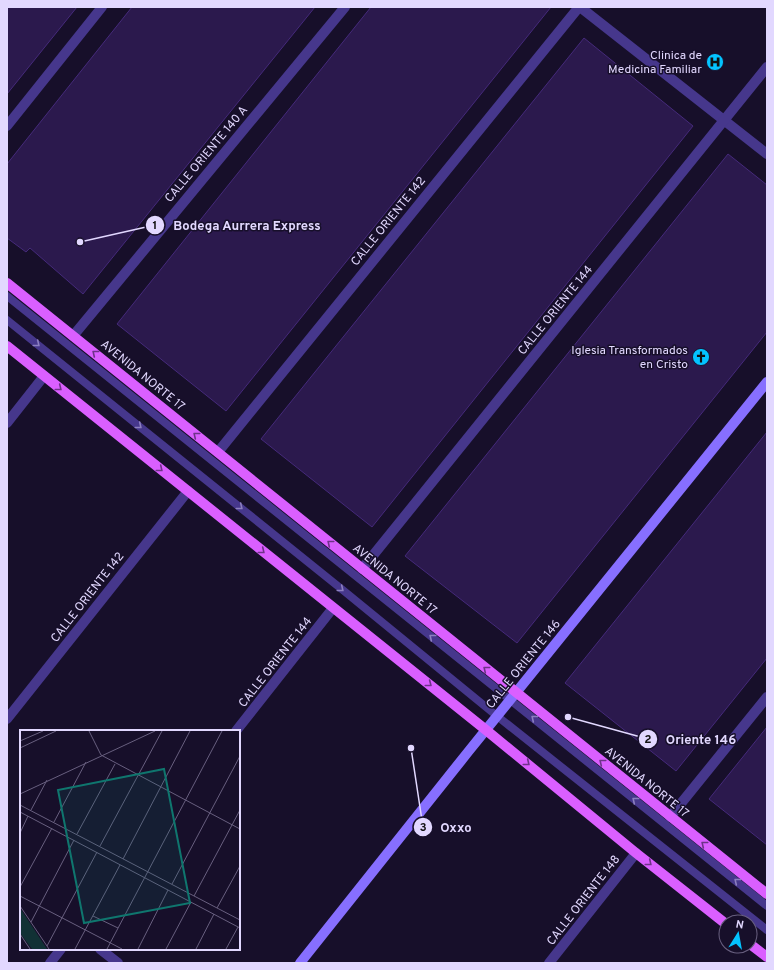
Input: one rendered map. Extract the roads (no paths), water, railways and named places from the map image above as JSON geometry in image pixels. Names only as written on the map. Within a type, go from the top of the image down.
[{"type":"main road","name":"AVENIDA NORTE 17","points":[[7,283],[362,569],[513,696],[767,894]]},
{"type":"main road","points":[[7,346],[718,918]]},
{"type":"main road","points":[[758,950],[767,957]]},
{"type":"street","points":[[7,126],[102,7]]},
{"type":"street","name":"CALLE ORIENTE 140 A","points":[[73,336],[345,7]]},
{"type":"street","points":[[580,7],[767,154]]},
{"type":"street","name":"CALLE ORIENTE 142","points":[[218,452],[580,7]]},
{"type":"street","name":"CALLE ORIENTE 144","points":[[362,569],[767,67]]},
{"type":"street","points":[[7,423],[44,376]]},
{"type":"street","name":"CALLE ORIENTE 146","points":[[300,963],[513,696],[767,382]]},
{"type":"street","name":"CALLE ORIENTE 142","points":[[7,719],[188,491]]},
{"type":"street","name":"CALLE ORIENTE 144","points":[[237,730],[333,608]]},
{"type":"street","points":[[670,817],[767,697]]},
{"type":"street","name":"CALLE ORIENTE 148","points":[[549,963],[636,853]]},
{"type":"street","points":[[50,963],[60,950]]},
{"type":"street","points":[[101,950],[118,963]]},
{"type":"lane","points":[[7,296],[513,696],[767,906]]},
{"type":"lane","points":[[7,320],[326,576],[497,716],[767,930]]},
{"type":"place","name":"Clinica de Medicina Familiar","points":[[715,62]]},
{"type":"place","name":"Bodega Aurrera Express","points":[[80,242]]},
{"type":"place","name":"Iglesia Transformados en Cristo","points":[[701,357]]},
{"type":"place","name":"Oriente 146","points":[[568,717]]},
{"type":"place","name":"Oxxo","points":[[411,748]]}]
